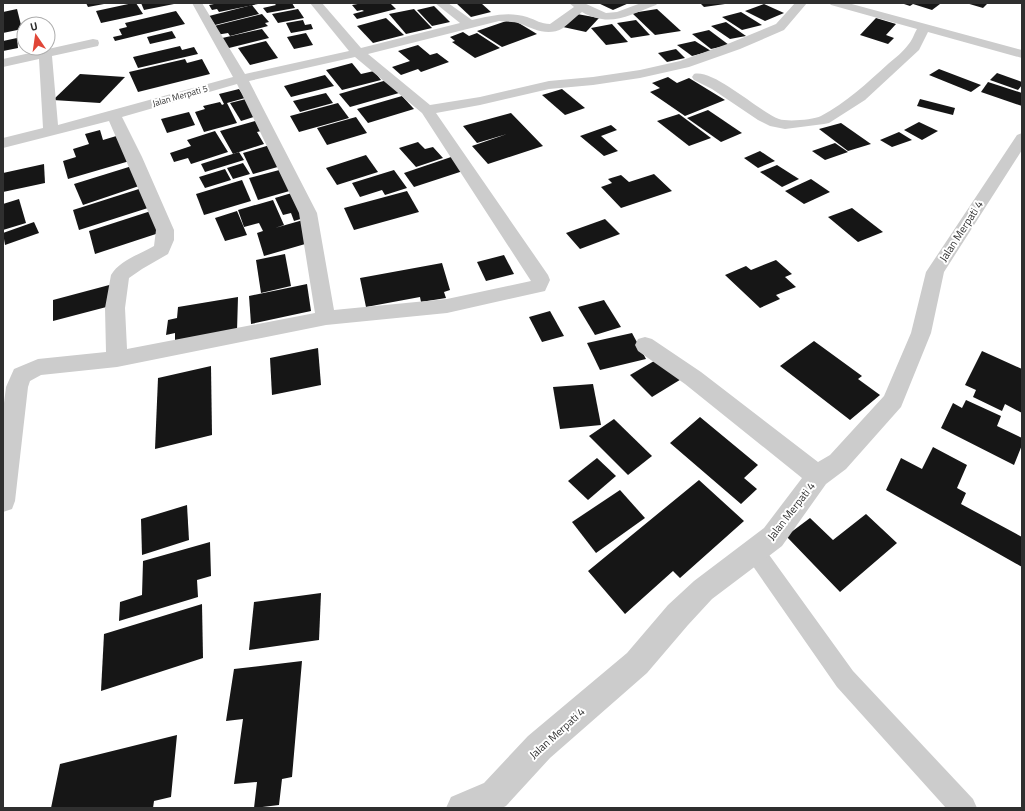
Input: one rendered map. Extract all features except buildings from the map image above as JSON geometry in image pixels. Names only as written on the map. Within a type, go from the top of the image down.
[{"type":"street","points":[[3,500],[17,387],[22,375],[38,367],[117,359],[326,318],[446,306],[538,286],[540,283],[541,280],[538,274],[427,110],[358,53],[316,3]]},
{"type":"street","points":[[441,3],[470,25]]},
{"type":"street","points":[[578,5],[600,16],[610,16],[652,3]]},
{"type":"street","points":[[427,110],[480,101],[549,85],[609,79],[684,64],[735,46],[780,26],[801,3]]},
{"type":"street","points":[[835,3],[1022,54]]},
{"type":"street","points":[[197,4],[241,79],[308,213],[326,318]]},
{"type":"street","name":"Jalan Merpati 5","points":[[3,144],[114,115],[241,79],[358,53],[499,18],[523,20],[537,28],[552,28],[559,25],[578,5]]},
{"type":"street","points":[[699,77],[717,86],[763,118],[775,123],[785,125],[824,120],[860,97],[881,78],[914,46],[924,28]]},
{"type":"street","points":[[56,51],[93,43]]},
{"type":"street","points":[[3,63],[36,56]]},
{"type":"street","points":[[45,56],[51,131]]},
{"type":"street","points":[[114,115],[165,230],[165,240],[162,250],[135,264],[120,275],[115,308],[117,359]]},
{"type":"street","name":"Jalan Merpati 4","points":[[462,808],[495,795],[539,747],[637,664],[678,615],[703,590],[755,552],[773,536],[818,476],[838,462],[893,401],[920,334],[935,272],[1022,138]]},
{"type":"street","points":[[645,345],[693,378],[818,476]]},
{"type":"lane","points":[[755,552],[845,679],[964,808]]}]
